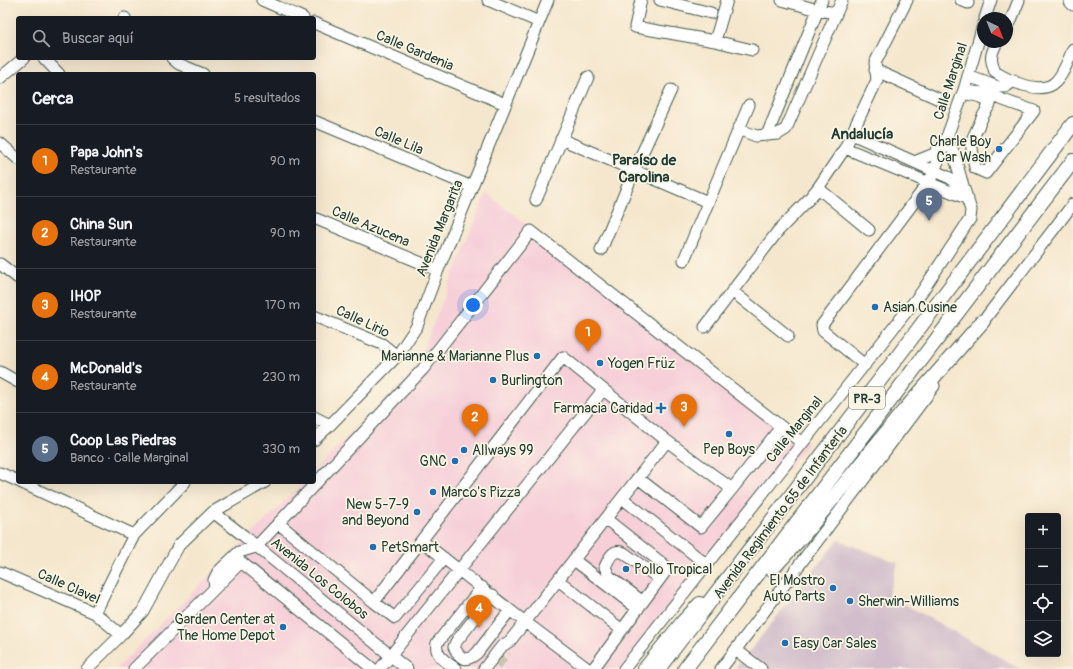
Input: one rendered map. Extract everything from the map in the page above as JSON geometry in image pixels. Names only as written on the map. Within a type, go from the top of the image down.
[{"type":"main road","name":"Avenida Regimiento 65 de Infantería","points":[[658,669],[746,556],[1073,124]]},
{"type":"main road","name":"Avenida Regimiento 65 de Infantería","points":[[685,669],[1073,161]]},
{"type":"main road","points":[[706,642],[804,534],[903,412],[983,321]]},
{"type":"main road","points":[[645,669],[683,622],[746,556]]},
{"type":"street","points":[[262,0],[298,16]]},
{"type":"street","points":[[488,0],[540,22]]},
{"type":"street","name":"Avenida Margarita","points":[[316,438],[397,356],[416,326],[548,0]]},
{"type":"street","points":[[641,0],[635,26],[715,41],[752,50]]},
{"type":"street","points":[[660,0],[711,13]]},
{"type":"street","points":[[715,41],[727,0]]},
{"type":"street","points":[[782,0],[820,5],[836,13]]},
{"type":"street","points":[[738,129],[756,136],[778,134],[786,129],[842,0]]},
{"type":"street","points":[[705,327],[778,231],[818,188],[845,148],[876,80],[875,63],[907,0]]},
{"type":"street","points":[[987,12],[992,0]]},
{"type":"street","points":[[1013,15],[1019,0]]},
{"type":"street","points":[[767,135],[820,5]]},
{"type":"street","name":"Calle Gardenia","points":[[316,24],[505,104]]},
{"type":"street","name":"Calle Marginal","points":[[865,365],[823,332],[822,325],[929,182],[964,92],[977,45]]},
{"type":"street","points":[[997,48],[990,58],[995,72],[1014,81],[1037,88],[1054,84],[1060,77],[1073,49]]},
{"type":"street","points":[[993,68],[996,57]]},
{"type":"street","points":[[0,78],[22,60]]},
{"type":"street","points":[[46,60],[57,72]]},
{"type":"street","points":[[174,60],[179,64],[198,72]]},
{"type":"street","points":[[876,70],[941,100]]},
{"type":"street","points":[[968,76],[998,87],[1005,87],[1014,81]]},
{"type":"street","points":[[536,200],[588,77]]},
{"type":"street","points":[[601,250],[634,171],[671,90]]},
{"type":"street","points":[[964,92],[984,93],[1034,111],[986,173],[975,168],[971,142],[990,104],[982,98],[964,92]]},
{"type":"street","points":[[684,260],[749,105]]},
{"type":"street","name":"Calle Lila","points":[[316,122],[472,187]]},
{"type":"street","points":[[852,134],[950,178],[966,194]]},
{"type":"street","points":[[914,162],[934,154],[947,138]]},
{"type":"street","name":"Calle Marginal","points":[[624,669],[921,293],[965,228],[970,219],[971,210],[953,151],[947,138]]},
{"type":"street","points":[[561,139],[708,202]]},
{"type":"street","points":[[0,142],[16,157]]},
{"type":"street","points":[[845,148],[929,182],[966,194]]},
{"type":"street","points":[[877,161],[883,148]]},
{"type":"street","points":[[818,188],[869,230]]},
{"type":"street","points":[[721,669],[795,568],[1073,204]]},
{"type":"street","name":"Calle Azucena","points":[[316,219],[438,270]]},
{"type":"street","points":[[316,483],[423,369],[531,231],[802,443]]},
{"type":"street","points":[[0,264],[16,276]]},
{"type":"street","points":[[732,291],[788,336]]},
{"type":"street","name":"Calle Lirio","points":[[316,317],[382,344],[397,356]]},
{"type":"street","points":[[374,602],[564,357],[667,441],[732,489]]},
{"type":"street","points":[[0,372],[16,381]]},
{"type":"street","points":[[380,669],[392,656],[603,390]]},
{"type":"street","points":[[316,418],[330,425]]},
{"type":"street","points":[[638,478],[701,527],[781,428]]},
{"type":"street","points":[[488,668],[502,646],[510,641],[667,441]]},
{"type":"street","points":[[0,473],[16,481]]},
{"type":"street","points":[[23,484],[134,534]]},
{"type":"street","points":[[95,613],[134,534],[183,484]]},
{"type":"street","points":[[87,669],[143,611],[179,545],[213,512],[262,484]]},
{"type":"street","points":[[215,588],[214,580],[218,572],[239,552],[256,547],[315,484]]},
{"type":"street","points":[[622,498],[706,564]]},
{"type":"street","name":"Avenida Los Colobos","points":[[213,512],[407,669]]},
{"type":"street","points":[[593,669],[668,568],[606,519]]},
{"type":"street","points":[[278,523],[395,618],[444,558]]},
{"type":"street","points":[[422,541],[493,595],[525,622],[588,669]]},
{"type":"street","points":[[640,606],[609,576],[605,567],[612,555],[615,551],[619,550],[660,579]]},
{"type":"street","points":[[574,560],[640,606]]},
{"type":"street","points":[[134,669],[241,562],[373,669]]},
{"type":"street","name":"Calle Clavel","points":[[0,572],[95,613],[121,635]]},
{"type":"street","points":[[558,580],[622,630]]},
{"type":"street","points":[[456,669],[438,655],[436,649],[437,643],[482,587]]},
{"type":"street","points":[[493,595],[456,642],[454,647],[461,657],[466,659],[472,658],[510,610]]},
{"type":"street","points":[[507,652],[510,641]]},
{"type":"street","points":[[736,650],[761,669]]},
{"type":"shaded area","points":[[486,193],[808,443],[629,669],[116,669],[302,484],[316,484],[316,469],[416,367]]},
{"type":"shaded area","points":[[838,540],[898,563],[888,595],[1021,669],[735,669]]},
{"type":"tunnel","points":[[496,665],[507,652]]},
{"type":"place","name":"Charle Boy Car Wash","points":[[999,149]]},
{"type":"place","name":"Coop Las Piedras","points":[[929,221]]},
{"type":"place","name":"Asian Cusine","points":[[875,307]]},
{"type":"place","name":"Papa John's","points":[[588,352]]},
{"type":"place","name":"Marianne & Marianne Plus","points":[[537,356]]},
{"type":"place","name":"Yogen Früz","points":[[600,363]]},
{"type":"place","name":"Burlington","points":[[493,380]]},
{"type":"place","name":"Farmacia Caridad","points":[[661,408]]},
{"type":"place","name":"IHOP","points":[[684,427]]},
{"type":"place","name":"Pep Boys","points":[[729,434]]},
{"type":"place","name":"China Sun","points":[[475,437]]},
{"type":"place","name":"Allways 99","points":[[464,450]]},
{"type":"place","name":"GNC","points":[[455,461]]},
{"type":"place","name":"Marco's Pizza","points":[[433,492]]},
{"type":"place","name":"New 5-7-9 and Beyond","points":[[417,512]]},
{"type":"place","name":"PetSmart","points":[[373,547]]},
{"type":"place","name":"Pollo Tropical","points":[[626,569]]},
{"type":"place","name":"El Mostro Auto Parts","points":[[833,588]]},
{"type":"place","name":"Sherwin-Williams","points":[[850,601]]},
{"type":"place","name":"Garden Center at The Home Depot","points":[[283,627]]},
{"type":"place","name":"McDonald's","points":[[479,628]]},
{"type":"place","name":"Easy Car Sales","points":[[785,643]]},
{"type":"district","name":"Andalucía","points":[[862,134]]},
{"type":"district","name":"Paraíso de Carolina","points":[[644,168]]}]
